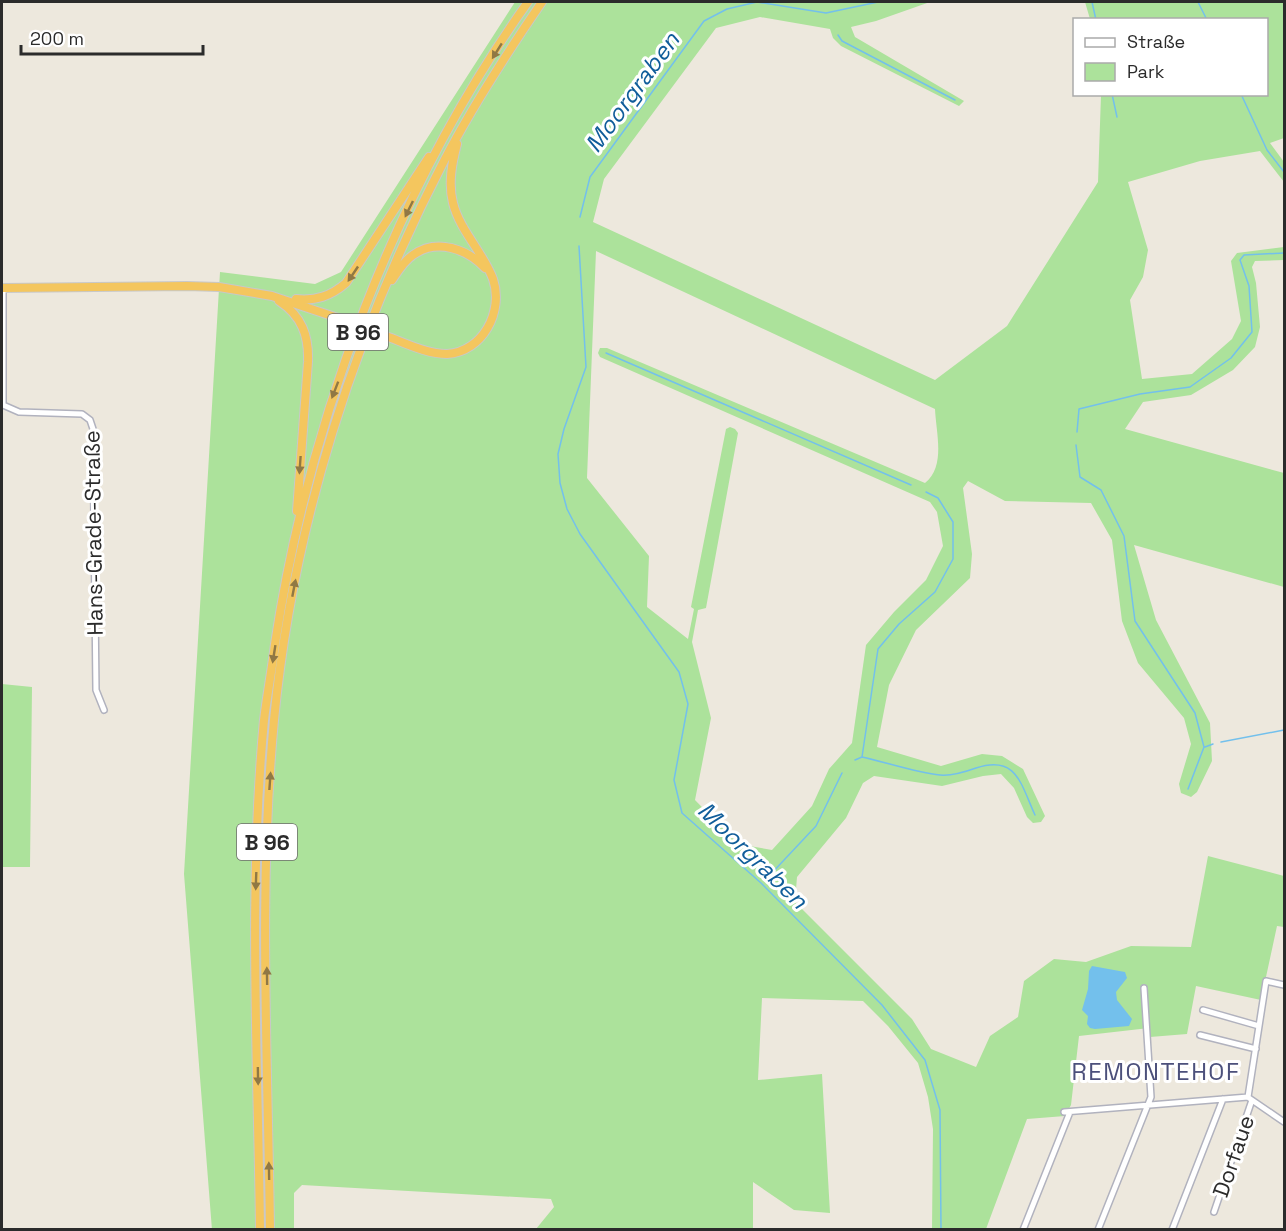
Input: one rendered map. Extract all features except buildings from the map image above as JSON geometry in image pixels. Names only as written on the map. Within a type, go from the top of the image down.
[{"type":"highway","name":"B 96","points":[[260,1230],[256,895],[258,807],[264,718],[295,534],[332,397],[389,250],[474,87],[528,2]]},
{"type":"highway","name":"B 96","points":[[270,1230],[266,898],[268,808],[274,719],[294,590],[311,512],[341,405],[381,295],[399,253],[444,160],[492,77],[542,2]]},
{"type":"highway","points":[[272,296],[433,352],[456,353],[476,342],[492,323],[497,302],[492,276],[463,228],[452,200],[450,182],[460,132]]},
{"type":"highway","points":[[3,288],[187,285],[315,300],[336,292],[346,283],[428,159],[445,139]]},
{"type":"highway","points":[[381,295],[403,264],[414,254],[438,246],[452,247],[467,253],[492,276]]},
{"type":"highway","points":[[272,296],[296,315],[304,326],[308,338],[295,534]]},
{"type":"street","name":"Hans-Grade-Straße","points":[[3,288],[3,405],[19,412],[82,414],[90,420],[93,429],[96,690],[104,710]]},
{"type":"street","points":[[1023,1230],[1067,1112],[1223,1099],[1250,1099],[1266,981],[1284,985]]},
{"type":"street","points":[[1098,1230],[1151,1097],[1144,988]]},
{"type":"street","points":[[1203,1010],[1259,1026]]},
{"type":"street","points":[[1200,1035],[1256,1049]]},
{"type":"street","points":[[1173,1230],[1223,1099]]},
{"type":"street","name":"Dorfaue","points":[[1214,1212],[1250,1099],[1284,1122]]},
{"type":"green space","points":[[515,2],[930,2],[876,21],[851,27],[855,37],[964,101],[959,106],[841,46],[833,38],[830,29],[760,17],[716,28],[604,179],[593,222],[935,380],[1007,326],[1098,182],[1101,96],[1268,96],[1268,18],[1090,18],[1085,2],[1284,2],[1284,138],[1270,143],[1284,162],[1284,182],[1260,151],[1200,161],[1128,182],[1148,250],[1143,277],[1130,300],[1142,379],[1192,374],[1232,339],[1241,321],[1231,261],[1237,253],[1284,247],[1284,260],[1255,261],[1252,267],[1256,283],[1260,327],[1255,347],[1233,370],[1191,395],[1143,402],[1125,429],[1284,473],[1284,587],[1134,545],[1156,620],[1210,723],[1212,761],[1197,792],[1191,797],[1181,793],[1179,784],[1191,744],[1184,718],[1138,663],[1122,621],[1112,540],[1091,503],[1005,501],[968,481],[963,488],[972,554],[970,578],[916,630],[889,685],[877,747],[941,766],[982,754],[1002,756],[1023,769],[1045,816],[1041,822],[1033,823],[1027,817],[1014,788],[1001,774],[942,786],[874,776],[863,783],[846,818],[797,877],[795,902],[912,1019],[931,1049],[976,1067],[990,1036],[1018,1017],[1024,981],[1054,959],[1086,962],[1131,946],[1191,947],[1208,856],[1284,876],[1284,927],[1277,926],[1261,1000],[1196,986],[1187,1034],[1150,1037],[1149,1028],[1079,1036],[1071,1105],[1065,1116],[1027,1119],[986,1229],[932,1229],[933,1129],[928,1097],[918,1063],[888,1026],[863,1001],[762,998],[758,1080],[822,1074],[830,1213],[794,1210],[753,1182],[753,1229],[536,1229],[554,1207],[551,1199],[302,1185],[294,1193],[294,1229],[212,1230],[184,874],[220,272],[315,284],[341,272]],"holes":[[[596,251],[935,409],[938,438],[936,468],[925,483],[607,348],[600,348],[598,353],[600,357],[930,502],[937,512],[943,546],[926,580],[894,612],[866,645],[852,743],[829,769],[812,806],[772,850],[738,844],[695,800],[711,718],[692,642],[698,610],[706,608],[738,433],[730,427],[726,429],[691,607],[694,609],[688,639],[647,607],[649,556],[587,478]]]},
{"type":"green space","points":[[2,684],[32,687],[30,867],[2,867]]},
{"type":"water","points":[[1092,966],[1125,972],[1127,978],[1116,992],[1117,1000],[1132,1019],[1129,1026],[1095,1029],[1090,1028],[1087,1024],[1088,1016],[1082,1010],[1088,989],[1089,971]]},
{"type":"waterway","name":"Moorgraben","points":[[580,217],[590,177],[704,21],[727,9],[757,2],[826,13],[878,2]]},
{"type":"waterway","points":[[1092,2],[1096,18]]},
{"type":"waterway","points":[[1198,2],[1206,18]]},
{"type":"waterway","points":[[838,35],[842,41],[955,100]]},
{"type":"waterway","points":[[1112,96],[1117,117]]},
{"type":"waterway","points":[[1242,96],[1267,150],[1284,172]]},
{"type":"waterway","name":"Moorgraben","points":[[579,246],[586,367],[564,429],[558,454],[560,483],[567,509],[580,534],[679,672],[688,704],[674,780],[682,813],[761,883],[882,1005],[925,1060],[940,1110],[941,1230]]},
{"type":"waterway","points":[[1077,432],[1079,409],[1140,394],[1190,387],[1231,358],[1252,332],[1249,286],[1240,260],[1244,255],[1284,253]]},
{"type":"waterway","points":[[606,353],[911,485]]},
{"type":"waterway","points":[[1076,445],[1080,477],[1101,490],[1124,536],[1135,621],[1195,713],[1204,747],[1188,789]]},
{"type":"waterway","points":[[855,760],[862,757],[878,649],[899,624],[935,592],[953,559],[953,522],[938,498],[926,492]]},
{"type":"waterway","points":[[1221,742],[1284,730]]},
{"type":"waterway","points":[[1205,747],[1213,744]]},
{"type":"waterway","points":[[862,757],[940,775],[1001,765],[1016,775],[1035,815]]},
{"type":"waterway","points":[[769,876],[816,826],[842,773]]},
{"type":"district","name":"REMONTEHOF","points":[[1156,1071]]}]
